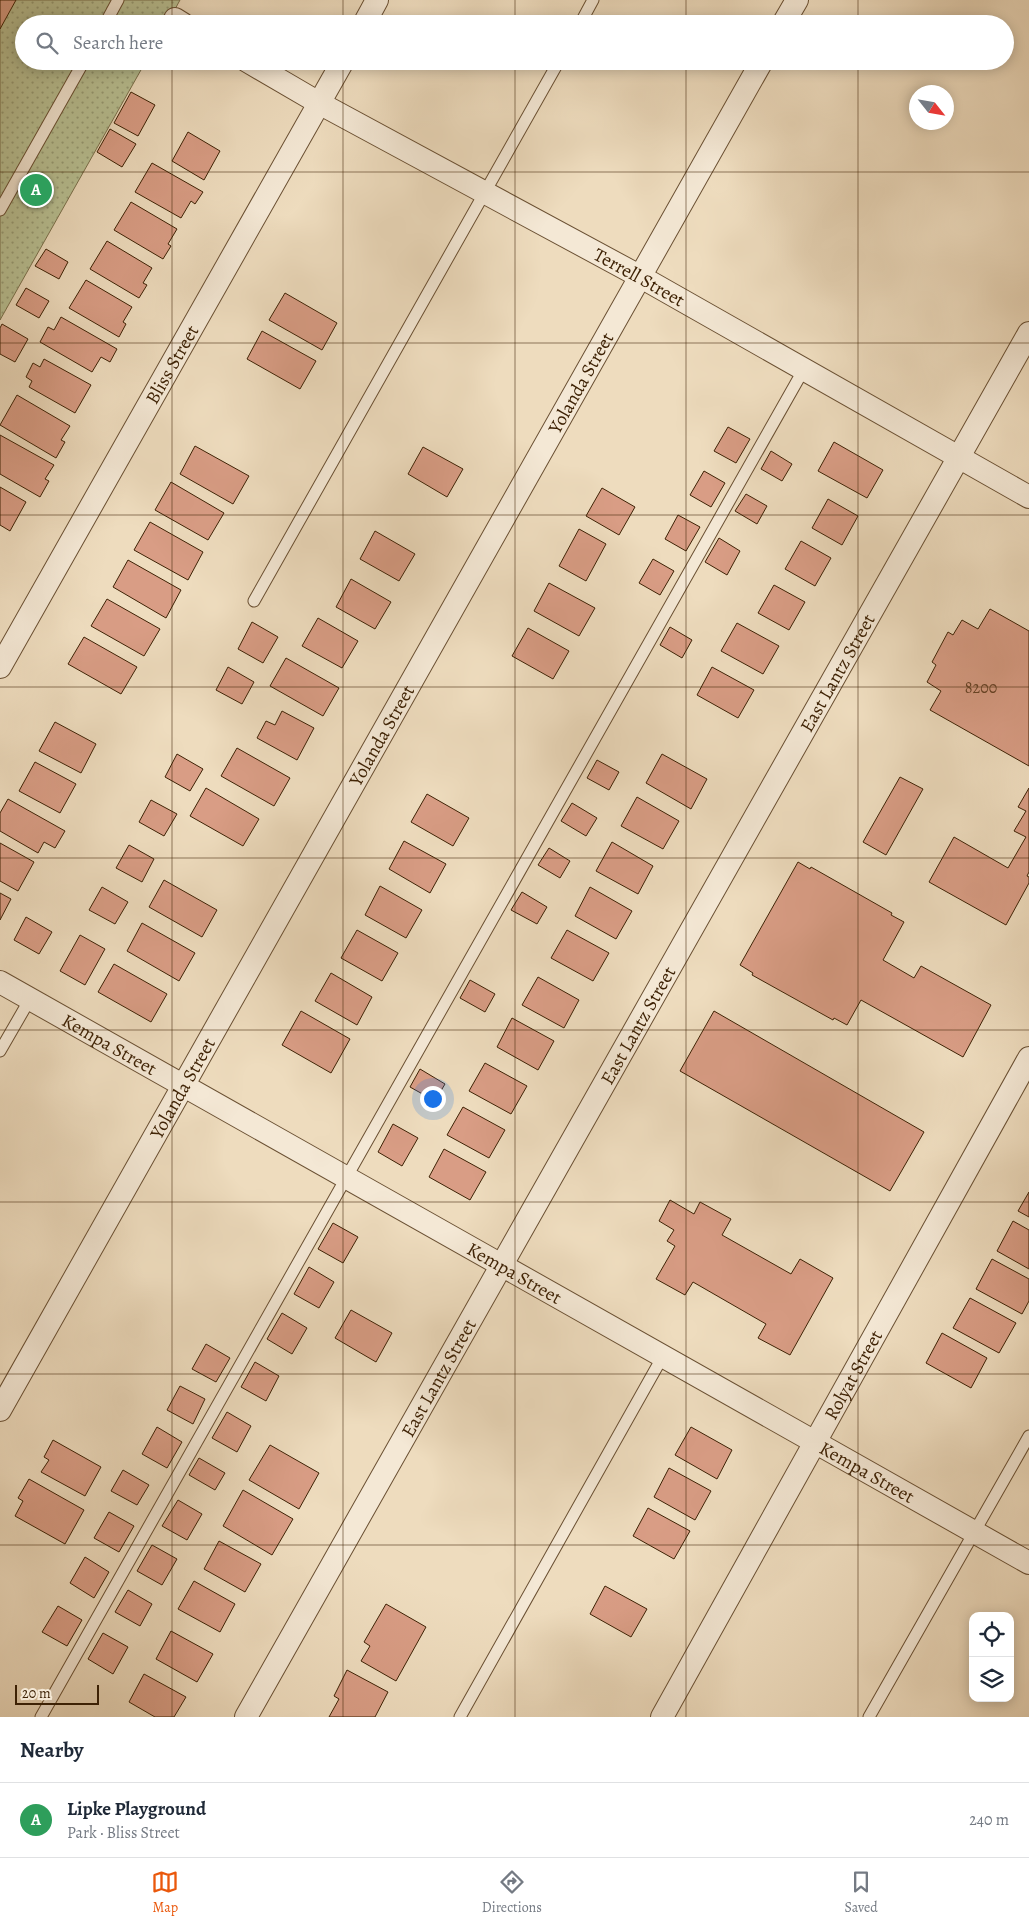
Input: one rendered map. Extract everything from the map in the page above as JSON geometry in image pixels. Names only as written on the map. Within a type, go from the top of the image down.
[{"type":"street","points":[[369,15],[377,0]]},
{"type":"street","points":[[788,15],[797,0]]},
{"type":"street","name":"Terrell Street","points":[[262,70],[319,103],[641,277],[1029,497]]},
{"type":"street","name":"Bliss Street","points":[[0,667],[338,70]]},
{"type":"street","name":"Yolanda Street","points":[[0,1410],[757,70]]},
{"type":"street","name":"East Lantz Street","points":[[246,1717],[1029,333]]},
{"type":"street","name":"Kempa Street","points":[[0,982],[1029,1563]]},
{"type":"street","name":"Rolyat Street","points":[[662,1717],[1029,1058]]},
{"type":"lane","points":[[109,15],[118,0]]},
{"type":"lane","points":[[585,15],[594,0]]},
{"type":"lane","points":[[1,207],[79,70]]},
{"type":"lane","points":[[254,602],[553,70]]},
{"type":"lane","points":[[41,1717],[804,369]]},
{"type":"lane","points":[[0,1051],[30,999]]},
{"type":"lane","points":[[460,1717],[662,1356]]},
{"type":"lane","points":[[869,1717],[1029,1436]]},
{"type":"green space","points":[[0,0],[180,0],[172,15],[15,15],[15,70],[141,70],[0,320]]},
{"type":"building","points":[[0,0],[16,0],[0,29]]},
{"type":"building","points":[[131,92],[155,105],[138,136],[114,123]]},
{"type":"building","points":[[110,129],[136,144],[122,167],[97,152]]},
{"type":"building","points":[[188,132],[220,151],[204,180],[172,161]]},
{"type":"building","points":[[152,163],[203,192],[195,204],[191,201],[181,218],[135,192]]},
{"type":"building","points":[[131,202],[177,229],[168,244],[171,246],[163,259],[114,230]]},
{"type":"building","points":[[107,241],[152,268],[143,283],[147,285],[139,298],[90,269]]},
{"type":"building","points":[[46,249],[68,262],[59,279],[35,266]]},
{"type":"building","points":[[86,280],[132,307],[123,322],[126,324],[119,337],[69,308]]},
{"type":"building","points":[[26,288],[49,301],[39,318],[16,305]]},
{"type":"building","points":[[285,293],[337,323],[322,350],[269,320]]},
{"type":"building","points":[[61,317],[117,349],[110,362],[101,357],[92,372],[40,342],[48,327],[54,330]]},
{"type":"building","points":[[2,324],[28,339],[15,362],[0,354],[0,328]]},
{"type":"building","points":[[262,331],[316,361],[300,389],[247,359]]},
{"type":"building","points":[[44,359],[91,385],[75,413],[29,387],[32,381],[26,377],[33,363],[40,367]]},
{"type":"building","points":[[17,395],[70,426],[61,440],[65,442],[56,458],[0,425]]},
{"type":"building","points":[[728,427],[750,439],[736,463],[714,451]]},
{"type":"building","points":[[0,435],[54,465],[45,479],[49,481],[40,497],[0,474]]},
{"type":"building","points":[[834,442],[883,470],[867,498],[818,471]]},
{"type":"building","points":[[195,446],[249,476],[233,504],[180,474]]},
{"type":"building","points":[[423,447],[463,469],[447,497],[408,474]]},
{"type":"building","points":[[771,451],[792,464],[782,481],[761,469]]},
{"type":"building","points":[[704,471],[725,483],[711,507],[690,495]]},
{"type":"building","points":[[171,482],[224,513],[208,540],[155,510]]},
{"type":"building","points":[[0,487],[26,502],[10,531],[0,525]]},
{"type":"building","points":[[602,488],[635,507],[619,535],[586,516]]},
{"type":"building","points":[[746,494],[767,506],[757,524],[735,511]]},
{"type":"building","points":[[828,499],[858,516],[842,545],[812,528]]},
{"type":"building","points":[[678,515],[700,527],[686,551],[665,539]]},
{"type":"building","points":[[150,522],[203,552],[188,580],[134,550]]},
{"type":"building","points":[[579,529],[606,544],[586,581],[559,566]]},
{"type":"building","points":[[375,531],[415,554],[399,581],[360,559]]},
{"type":"building","points":[[719,538],[740,551],[727,575],[705,562]]},
{"type":"building","points":[[801,541],[831,558],[815,586],[785,569]]},
{"type":"building","points":[[653,559],[674,571],[660,595],[639,583]]},
{"type":"building","points":[[128,560],[181,590],[166,618],[113,587]]},
{"type":"building","points":[[351,579],[391,602],[375,629],[336,607]]},
{"type":"building","points":[[549,583],[595,608],[579,636],[534,611]]},
{"type":"building","points":[[774,585],[805,602],[789,630],[758,613]]},
{"type":"building","points":[[107,599],[160,629],[144,656],[91,626]]},
{"type":"building","points":[[990,609],[1029,631],[1029,766],[930,710],[941,691],[927,682],[936,665],[932,662],[948,632],[953,635],[962,620],[978,629]]},
{"type":"building","points":[[318,618],[358,641],[342,668],[302,646]]},
{"type":"building","points":[[252,622],[278,637],[263,663],[238,649]]},
{"type":"building","points":[[737,623],[779,646],[763,674],[721,651]]},
{"type":"building","points":[[670,627],[692,640],[682,658],[660,645]]},
{"type":"building","points":[[528,628],[569,651],[553,679],[512,656]]},
{"type":"building","points":[[84,637],[137,667],[121,694],[68,664]]},
{"type":"building","points":[[286,658],[339,688],[323,716],[270,686]]},
{"type":"building","points":[[228,667],[254,682],[242,704],[216,690]]},
{"type":"building","points":[[712,667],[754,690],[738,718],[697,695]]},
{"type":"building","points":[[282,711],[314,728],[297,760],[257,738],[266,721],[275,725]]},
{"type":"building","points":[[55,722],[96,744],[81,773],[39,751]]},
{"type":"building","points":[[237,748],[290,778],[274,806],[221,776]]},
{"type":"building","points":[[177,754],[203,769],[190,791],[165,777]]},
{"type":"building","points":[[662,754],[707,779],[691,809],[646,783]]},
{"type":"building","points":[[597,760],[619,772],[609,790],[587,778]]},
{"type":"building","points":[[35,762],[76,784],[60,813],[19,791]]},
{"type":"building","points":[[900,777],[923,789],[886,855],[863,842]]},
{"type":"building","points":[[206,788],[259,819],[243,846],[190,816]]},
{"type":"building","points":[[1029,788],[1029,872],[1027,876],[1029,877],[1029,883],[1006,925],[929,882],[954,837],[1008,868],[1026,837],[1014,831],[1026,811],[1018,807]]},
{"type":"building","points":[[427,794],[469,818],[453,846],[411,822]]},
{"type":"building","points":[[637,797],[679,821],[663,849],[621,826]]},
{"type":"building","points":[[8,799],[65,831],[55,848],[44,842],[38,853],[0,831],[0,813]]},
{"type":"building","points":[[151,800],[177,814],[164,836],[139,822]]},
{"type":"building","points":[[572,803],[597,818],[586,836],[561,821]]},
{"type":"building","points":[[404,841],[446,864],[430,893],[389,869]]},
{"type":"building","points":[[612,842],[653,866],[638,894],[596,871]]},
{"type":"building","points":[[0,843],[34,862],[18,891],[0,881]]},
{"type":"building","points":[[129,845],[154,859],[142,882],[116,868]]},
{"type":"building","points":[[549,848],[570,861],[560,878],[538,865]]},
{"type":"building","points":[[798,862],[810,869],[811,867],[892,913],[891,915],[904,922],[883,960],[914,978],[921,966],[991,1005],[963,1057],[861,1000],[847,1025],[834,1018],[833,1020],[752,975],[753,973],[740,965]]},
{"type":"building","points":[[164,880],[217,910],[202,937],[149,907]]},
{"type":"building","points":[[380,886],[422,910],[406,938],[365,915]]},
{"type":"building","points":[[102,887],[128,902],[115,924],[89,910]]},
{"type":"building","points":[[590,887],[632,911],[616,939],[575,916]]},
{"type":"building","points":[[522,892],[547,907],[537,924],[511,910]]},
{"type":"building","points":[[0,893],[11,899],[0,920]]},
{"type":"building","points":[[26,917],[52,932],[39,954],[14,940]]},
{"type":"building","points":[[142,923],[195,953],[179,981],[127,951]]},
{"type":"building","points":[[357,930],[398,953],[382,981],[341,958]]},
{"type":"building","points":[[567,930],[609,953],[593,981],[551,958]]},
{"type":"building","points":[[80,935],[105,949],[85,985],[60,971]]},
{"type":"building","points":[[114,964],[167,994],[151,1022],[98,992]]},
{"type":"building","points":[[331,973],[372,997],[357,1025],[315,1001]]},
{"type":"building","points":[[538,977],[579,1000],[564,1028],[522,1005]]},
{"type":"building","points":[[470,980],[495,994],[485,1012],[460,998]]},
{"type":"building","points":[[301,1011],[350,1039],[331,1073],[282,1045]]},
{"type":"building","points":[[714,1011],[924,1132],[890,1191],[680,1071]]},
{"type":"building","points":[[512,1018],[554,1041],[538,1070],[497,1047]]},
{"type":"building","points":[[485,1063],[527,1086],[511,1114],[469,1091]]},
{"type":"building","points":[[420,1069],[445,1084],[435,1101],[410,1087]]},
{"type":"building","points":[[463,1107],[505,1130],[489,1158],[447,1135]]},
{"type":"building","points":[[393,1124],[418,1138],[402,1166],[378,1152]]},
{"type":"building","points":[[444,1149],[486,1172],[470,1200],[429,1177]]},
{"type":"building","points":[[1029,1192],[1029,1217],[1018,1211]]},
{"type":"building","points":[[670,1200],[694,1214],[700,1202],[731,1219],[722,1235],[791,1274],[800,1259],[833,1278],[790,1355],[758,1338],[766,1324],[693,1282],[685,1295],[656,1279],[675,1246],[667,1241],[674,1230],[659,1221]]},
{"type":"building","points":[[1013,1221],[1029,1230],[1029,1269],[997,1251]]},
{"type":"building","points":[[333,1223],[358,1237],[343,1263],[318,1249]]},
{"type":"building","points":[[992,1259],[1029,1279],[1029,1301],[1022,1314],[976,1289]]},
{"type":"building","points":[[309,1267],[334,1282],[319,1308],[294,1294]]},
{"type":"building","points":[[970,1298],[1016,1323],[999,1353],[953,1328]]},
{"type":"building","points":[[351,1310],[392,1333],[376,1362],[335,1338]]},
{"type":"building","points":[[282,1313],[307,1328],[292,1354],[267,1339]]},
{"type":"building","points":[[942,1333],[987,1358],[971,1388],[926,1363]]},
{"type":"building","points":[[206,1344],[230,1358],[216,1382],[192,1369]]},
{"type":"building","points":[[255,1362],[279,1376],[266,1401],[241,1387]]},
{"type":"building","points":[[180,1386],[205,1399],[193,1424],[167,1410]]},
{"type":"building","points":[[227,1412],[251,1426],[237,1452],[212,1438]]},
{"type":"building","points":[[157,1427],[182,1442],[167,1468],[142,1454]]},
{"type":"building","points":[[691,1427],[732,1450],[717,1479],[675,1455]]},
{"type":"building","points":[[53,1440],[101,1467],[85,1496],[41,1472],[49,1460],[44,1457]]},
{"type":"building","points":[[270,1445],[319,1473],[299,1509],[249,1480]]},
{"type":"building","points":[[199,1458],[225,1473],[215,1490],[189,1475]]},
{"type":"building","points":[[669,1468],[711,1491],[695,1520],[654,1497]]},
{"type":"building","points":[[123,1470],[149,1485],[137,1505],[111,1491]]},
{"type":"building","points":[[29,1479],[84,1510],[65,1544],[15,1516],[23,1501],[18,1498]]},
{"type":"building","points":[[243,1490],[293,1519],[272,1555],[223,1526]]},
{"type":"building","points":[[178,1500],[202,1514],[187,1540],[162,1526]]},
{"type":"building","points":[[648,1508],[690,1531],[674,1559],[633,1536]]},
{"type":"building","points":[[109,1512],[134,1526],[119,1552],[94,1538]]},
{"type":"building","points":[[219,1541],[261,1564],[245,1592],[204,1569]]},
{"type":"building","points":[[152,1545],[177,1559],[162,1585],[137,1571]]},
{"type":"building","points":[[85,1557],[109,1572],[94,1598],[70,1583]]},
{"type":"building","points":[[194,1581],[235,1604],[220,1632],[178,1609]]},
{"type":"building","points":[[605,1586],[647,1609],[631,1637],[590,1614]]},
{"type":"building","points":[[128,1590],[152,1604],[140,1626],[115,1612]]},
{"type":"building","points":[[386,1604],[426,1627],[396,1681],[361,1661],[370,1646],[364,1642]]},
{"type":"building","points":[[58,1606],[82,1620],[67,1646],[42,1632]]},
{"type":"building","points":[[171,1631],[213,1654],[197,1682],[156,1659]]},
{"type":"building","points":[[103,1633],[128,1647],[113,1674],[88,1659]]},
{"type":"building","points":[[347,1670],[388,1692],[375,1717],[329,1717],[339,1699],[334,1696]]},
{"type":"building","points":[[144,1674],[186,1697],[174,1717],[155,1717],[129,1702]]},
{"type":"place","name":"Lipke Playground","points":[[36,190]]}]
